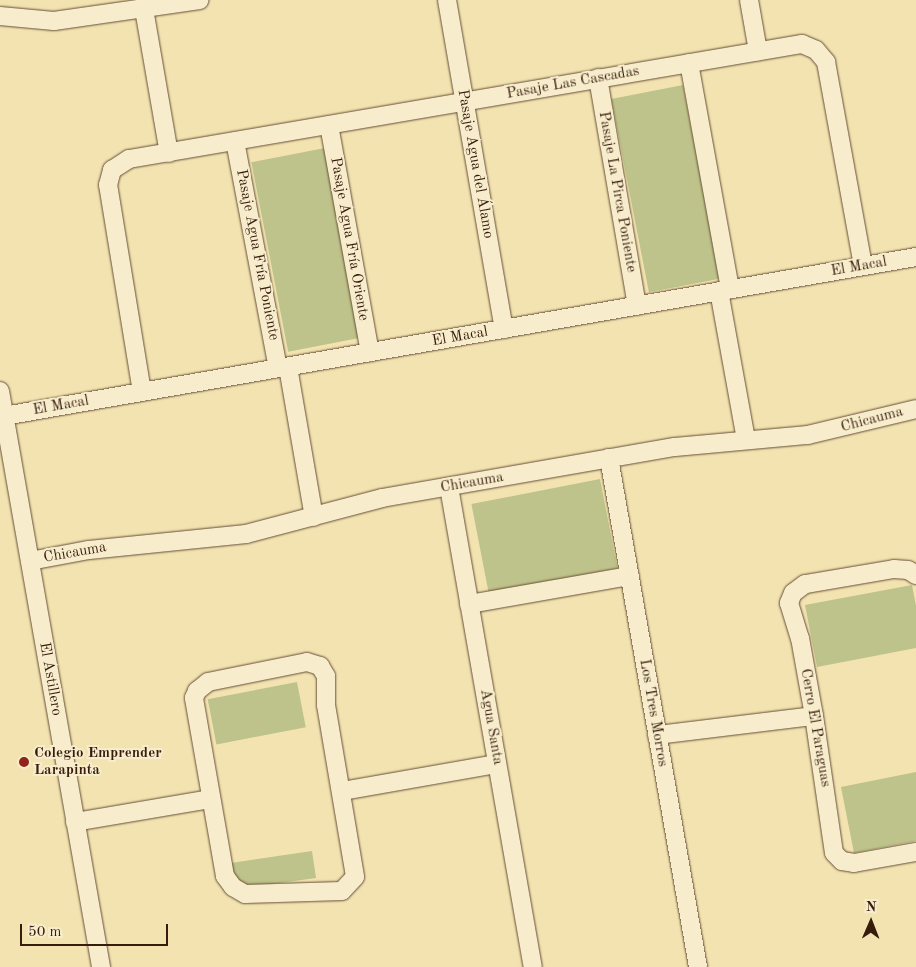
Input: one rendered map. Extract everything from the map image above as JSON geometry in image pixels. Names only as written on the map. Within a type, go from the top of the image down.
[{"type":"street","points":[[0,16],[54,21],[199,0]]},
{"type":"street","name":"Pasaje Agua del Álamo","points":[[447,0],[504,329]]},
{"type":"street","points":[[749,0],[758,51]]},
{"type":"street","points":[[144,9],[169,152]]},
{"type":"street","name":"Pasaje Las Cascadas","points":[[142,392],[108,192],[112,170],[129,159],[169,152],[802,44],[816,50],[826,62],[863,266]]},
{"type":"street","points":[[689,63],[725,290],[746,440]]},
{"type":"street","name":"Pasaje La Pirca Poniente","points":[[598,78],[637,306]]},
{"type":"street","name":"Pasaje Agua Fría Oriente","points":[[329,125],[370,352]]},
{"type":"street","name":"Pasaje Agua Fría Poniente","points":[[236,141],[314,517]]},
{"type":"street","name":"El Macal","points":[[4,416],[916,257]]},
{"type":"street","name":"El Astillero","points":[[0,391],[101,967]]},
{"type":"street","name":"Chicauma","points":[[30,561],[89,550],[224,538],[314,517],[382,498],[676,447],[808,435],[916,408]]},
{"type":"street","name":"Los Tres Morros","points":[[609,458],[698,967]]},
{"type":"street","name":"Agua Santa","points":[[448,487],[533,967]]},
{"type":"street","name":"Cerro El Paraguas","points":[[915,574],[894,569],[805,584],[793,593],[789,609],[800,638],[814,716],[829,812],[831,847],[842,861],[862,862],[916,852]]},
{"type":"street","points":[[469,604],[630,576]]},
{"type":"street","points":[[307,662],[320,666],[326,676],[326,705],[355,864],[352,884],[335,892],[252,895],[233,888],[225,876],[211,799],[194,706],[197,690],[208,682],[307,662]]},
{"type":"street","points":[[657,735],[814,716]]},
{"type":"street","points":[[342,791],[497,764]]},
{"type":"street","points":[[76,822],[211,799]]},
{"type":"green space","points":[[683,85],[721,278],[649,292],[611,99]]},
{"type":"green space","points":[[325,148],[362,337],[288,352],[251,162]]},
{"type":"green space","points":[[600,479],[617,568],[489,593],[471,504]]},
{"type":"green space","points":[[912,585],[916,606],[916,648],[817,667],[805,605]]},
{"type":"green space","points":[[297,682],[306,727],[216,745],[208,699]]},
{"type":"green space","points":[[916,772],[916,841],[854,853],[841,787]]},
{"type":"green space","points":[[312,851],[316,878],[251,887],[236,879],[231,863]]},
{"type":"place","name":"Colegio Emprender Larapinta","points":[[24,762]]}]
